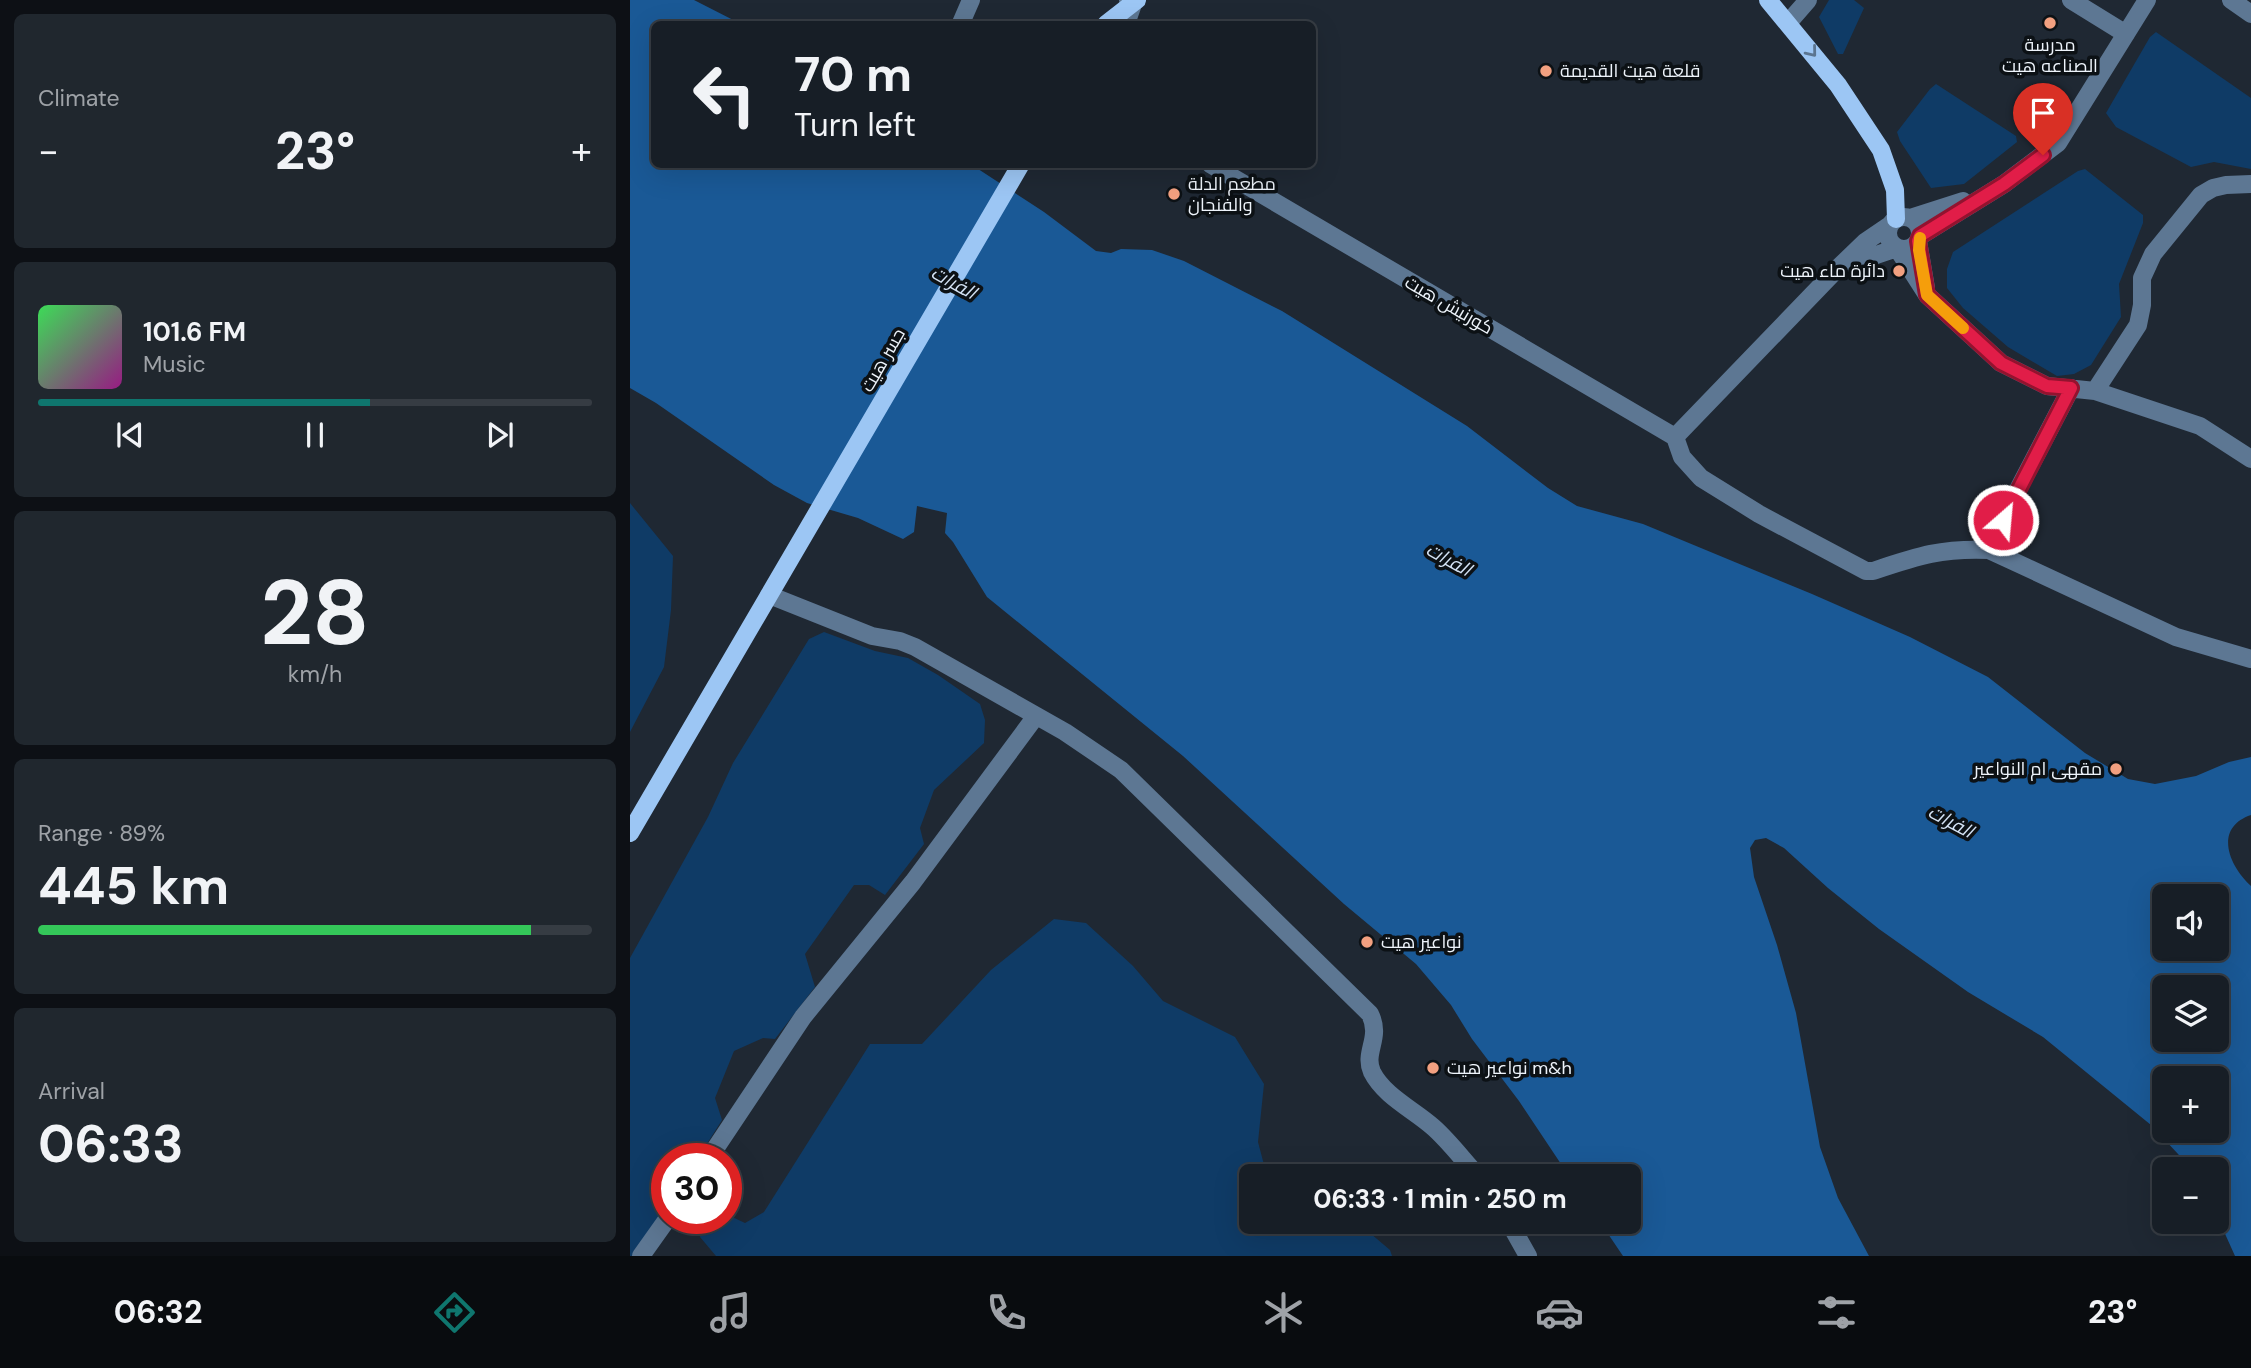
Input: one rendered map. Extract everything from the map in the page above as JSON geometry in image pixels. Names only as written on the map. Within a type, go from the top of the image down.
[{"type":"main road","points":[[1768,0],[1838,85],[1881,150],[1893,184],[1899,220]]},
{"type":"main road","points":[[1110,21],[1133,1]]},
{"type":"main road","name":"جسر هيت","points":[[630,833],[1019,168]]},
{"type":"street","points":[[962,21],[971,0]]},
{"type":"street","points":[[1788,23],[1808,0]]},
{"type":"street","points":[[2071,0],[2126,34]]},
{"type":"street","points":[[1838,268],[1897,248],[1911,248],[1919,239],[2012,178],[2058,143],[2147,0]]},
{"type":"street","points":[[2231,0],[2251,14]]},
{"type":"street","points":[[1127,21],[1133,1]]},
{"type":"street","name":"كورنيش هيت","points":[[1219,168],[1675,438]]},
{"type":"street","points":[[2095,391],[2138,325],[2142,305],[2142,278],[2153,254],[2201,195],[2226,185],[2251,184]]},
{"type":"street","points":[[1986,194],[1899,220],[1875,234],[1838,268],[1675,438],[1682,457],[1700,478],[1759,514],[1866,571],[1929,553],[1957,549],[1989,551],[2176,637],[2251,659]]},
{"type":"street","points":[[1899,220],[1919,227],[1927,295]]},
{"type":"street","points":[[1899,220],[1889,238],[1927,295],[2001,363],[2047,386],[2095,391],[2200,426],[2251,459]]},
{"type":"street","points":[[1989,551],[2071,388]]},
{"type":"street","points":[[769,595],[872,636],[900,640],[915,647],[1065,732],[1121,770],[1370,1014],[1375,1023],[1375,1033],[1369,1061],[1380,1085],[1435,1128],[1467,1164]]},
{"type":"street","points":[[719,1143],[803,1017],[913,882],[1036,716]]},
{"type":"street","points":[[640,1256],[656,1234]]},
{"type":"street","points":[[1516,1234],[1528,1256]]},
{"type":"shaded area","points":[[1829,0],[1854,0],[1864,8],[1843,54],[1838,54],[1819,17]]},
{"type":"shaded area","points":[[2156,32],[2251,98],[2251,169],[2214,162],[2191,167],[2116,127],[2106,113],[2150,37]]},
{"type":"shaded area","points":[[1936,84],[2016,136],[2017,142],[1964,184],[1931,188],[1900,141],[1897,132]]},
{"type":"shaded area","points":[[2085,169],[2143,215],[2143,223],[2119,284],[2121,317],[2091,365],[2074,374],[2057,376],[2008,347],[1963,308],[1947,288],[1947,269],[1953,252]]},
{"type":"shaded area","points":[[630,503],[673,556],[671,610],[664,667],[630,732]]},
{"type":"shaded area","points":[[824,632],[875,651],[908,658],[938,675],[980,704],[985,720],[984,743],[934,790],[920,828],[924,844],[885,895],[869,885],[854,885],[805,954],[815,987],[775,1039],[763,1038],[734,1051],[715,1098],[722,1120],[707,1143],[651,1143],[651,1234],[655,1234],[643,1256],[630,1256],[630,958],[708,817],[733,763],[809,639]]},
{"type":"shaded area","points":[[1054,919],[1086,923],[1133,966],[1163,1001],[1235,1037],[1264,1084],[1258,1142],[1264,1164],[1239,1164],[1239,1234],[1371,1234],[1390,1250],[1392,1256],[716,1256],[700,1237],[701,1234],[742,1234],[742,1222],[745,1223],[764,1212],[870,1044],[922,1044],[991,970]]},
{"type":"water","name":"الفرات","points":[[630,0],[694,0],[735,21],[651,21],[651,168],[977,168],[1044,212],[1096,251],[1111,253],[1121,249],[1152,250],[1184,261],[1282,311],[1467,426],[1548,488],[1577,506],[1643,524],[1812,594],[1910,637],[1988,677],[2085,753],[2128,779],[2155,784],[2196,776],[2229,762],[2251,757],[2251,815],[2239,821],[2232,829],[2228,848],[2236,868],[2251,886],[2251,1256],[2235,1256],[2225,1234],[2229,1234],[2229,1157],[2181,1157],[2168,1143],[2229,1143],[2229,1066],[2152,1066],[2152,1126],[2043,1037],[1968,992],[1879,929],[1784,848],[1766,838],[1755,840],[1750,848],[1754,877],[1796,1013],[1820,1147],[1838,1198],[1869,1256],[1623,1256],[1608,1234],[1641,1234],[1641,1164],[1561,1164],[1451,1005],[1416,964],[1344,904],[1183,756],[987,597],[945,533],[947,513],[917,506],[914,532],[903,539],[858,518],[807,503],[774,485],[630,388]]},
{"type":"slow traffic","points":[[1920,238],[1919,250],[1927,295],[1963,328]]},
{"type":"place","name":"مدرسة الصناعه هيت","points":[[2050,23]]},
{"type":"place","name":"قلعة هيت القديمة","points":[[1546,71]]},
{"type":"place","name":"مطعم الدلة والفنجان","points":[[1174,194]]},
{"type":"place","name":"دائرة ماء هيت","points":[[1899,271]]},
{"type":"place","name":"مقهى ام النواعير","points":[[2116,769]]},
{"type":"place","name":"نواعير هيت","points":[[1367,942]]},
{"type":"place","name":"نواعير هيت m&h","points":[[1433,1068]]},
{"type":"route","points":[[2003,520],[2071,388],[2047,386],[2001,363],[1927,295],[1918,241],[1920,236],[2004,184],[2043,155]]}]
